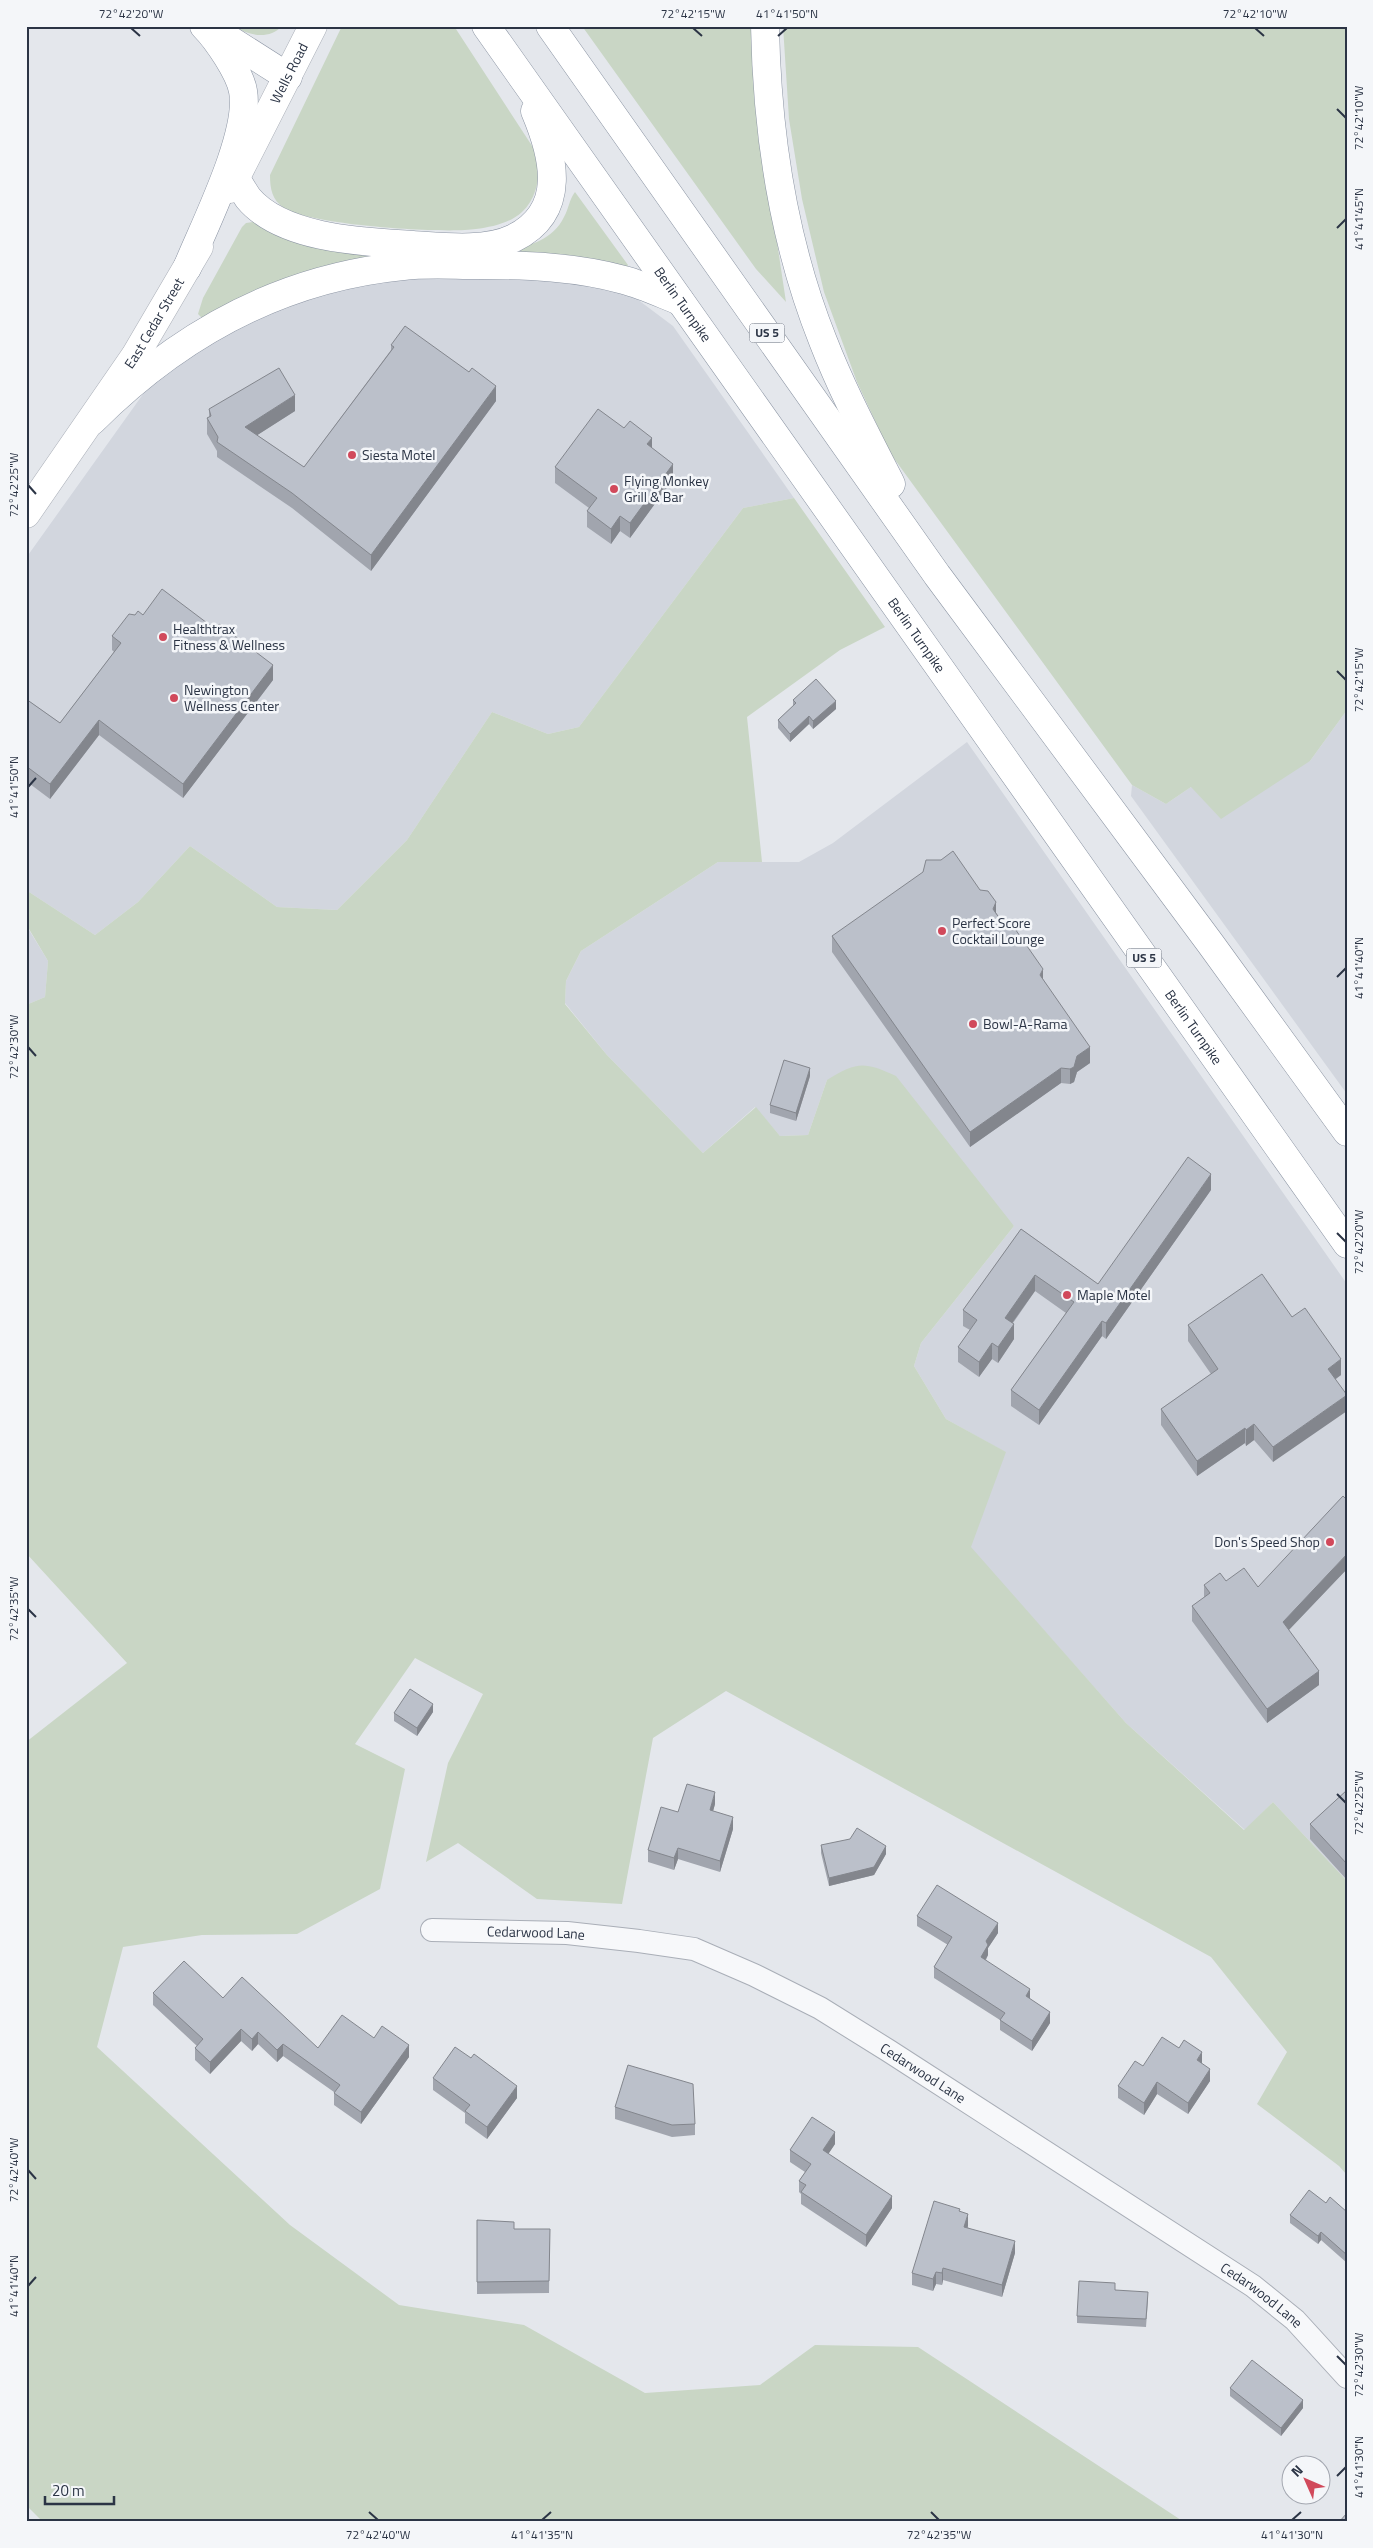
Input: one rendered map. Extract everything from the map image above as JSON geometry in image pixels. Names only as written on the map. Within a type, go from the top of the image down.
[{"type":"main road","name":"Wells Road","points":[[265,122],[313,26]]},
{"type":"main road","name":"Berlin Turnpike","points":[[486,26],[1347,1244]]},
{"type":"main road","name":"US 5","points":[[550,26],[937,575],[1216,951],[1347,1132]]},
{"type":"main road","points":[[765,26],[767,86],[774,153],[788,228],[810,305],[822,341],[853,410],[937,575]]},
{"type":"main road","points":[[209,31],[230,40],[288,76]]},
{"type":"main road","points":[[186,268],[225,175],[244,118],[243,90],[240,80],[209,31]]},
{"type":"main road","points":[[92,421],[121,392],[176,348],[214,326],[269,300],[304,287],[370,270],[462,256],[490,244],[513,238],[528,229],[540,217],[549,200],[553,182],[552,164],[538,118],[518,71]]},
{"type":"main road","name":"East Cedar Street","points":[[26,514],[92,421],[135,356],[236,179],[265,122]]},
{"type":"main road","points":[[236,179],[249,199],[267,214],[312,232],[462,256],[598,274],[632,282],[680,301]]},
{"type":"street","name":"Cedarwood Lane","points":[[432,1930],[567,1933],[640,1941],[694,1949],[754,1975],[820,2008],[889,2051],[1253,2286],[1295,2320],[1347,2377]]},
{"type":"shaded area","points":[[463,272],[593,284],[633,296],[673,326],[794,498],[743,508],[579,727],[548,734],[492,712],[407,840],[337,910],[277,907],[190,846],[138,902],[95,935],[26,890],[26,558],[156,376],[235,326],[309,294],[392,276]]},
{"type":"shaded area","points":[[1347,710],[1347,1094],[1131,796],[1132,785],[1166,804],[1191,787],[1310,761]]},
{"type":"shaded area","points":[[967,742],[1347,1284],[1347,1881],[1273,1802],[1245,1830],[1126,1723],[970,1547],[1005,1452],[946,1419],[914,1366],[921,1343],[1014,1226],[827,1080],[808,1135],[780,1136],[755,1107],[703,1153],[607,1055],[565,1003],[566,981],[581,951],[718,862],[799,862],[833,843]]},
{"type":"shaded area","points":[[26,925],[48,961],[45,997],[26,1005]]},
{"type":"green space","points":[[234,26],[282,26],[271,33],[259,35],[246,32]]},
{"type":"green space","points":[[342,26],[454,26],[538,155],[539,170],[535,193],[522,212],[506,222],[488,227],[436,230],[378,227],[320,219],[298,214],[280,205],[272,194],[270,175]]},
{"type":"green space","points":[[582,26],[755,26],[755,96],[786,302],[756,269]]},
{"type":"green space","points":[[783,26],[1347,26],[1347,710],[1310,761],[1221,819],[1191,787],[1166,804],[1132,785],[890,453],[857,382],[824,292],[802,199],[789,119]]},
{"type":"green space","points":[[575,192],[628,265],[627,267],[506,252],[547,237],[564,217]]},
{"type":"green space","points":[[253,222],[413,252],[204,320],[198,314],[203,298],[242,227],[246,223]]},
{"type":"green space","points":[[794,498],[885,627],[840,650],[747,717],[762,862],[718,862],[581,951],[566,981],[565,1004],[607,1055],[703,1153],[756,1107],[780,1136],[808,1135],[827,1080],[853,1067],[868,1066],[896,1076],[1014,1226],[921,1343],[914,1366],[946,1419],[1006,1452],[971,1547],[1126,1723],[1244,1830],[1273,1802],[1347,1881],[1347,2175],[1339,2166],[1257,2104],[1287,2052],[1211,1957],[726,1691],[653,1738],[622,1904],[537,1899],[458,1843],[426,1862],[448,1763],[483,1694],[415,1658],[355,1744],[405,1769],[380,1889],[297,1934],[202,1935],[123,1947],[97,2047],[290,2225],[399,2305],[524,2325],[645,2393],[760,2385],[815,2345],[918,2347],[1184,2522],[43,2522],[26,2505],[26,1742],[127,1663],[26,1553],[26,1005],[45,997],[48,961],[26,924],[26,890],[95,935],[138,902],[190,846],[277,907],[337,910],[407,840],[492,712],[548,734],[579,727],[743,508]]},
{"type":"building","points":[[405,326],[469,372],[472,368],[496,386],[371,555],[292,493],[217,442],[218,437],[207,418],[211,416],[209,409],[279,368],[295,395],[245,427],[304,467],[394,347],[391,345]]},
{"type":"building","name":"Flying Monkey Grill & Bar","points":[[598,409],[624,428],[630,421],[652,438],[647,444],[673,464],[630,523],[620,516],[611,529],[587,511],[597,498],[555,467]]},
{"type":"building","name":"Newington Wellness Center","points":[[162,589],[215,629],[219,624],[273,665],[183,784],[99,720],[50,784],[26,766],[26,699],[60,723],[121,643],[112,636],[129,614],[135,615],[138,611],[143,615]]},
{"type":"building","points":[[816,679],[836,701],[813,721],[809,716],[790,734],[778,720],[796,703],[793,700]]},
{"type":"building","name":"Bowl-A-Rama","points":[[953,851],[980,890],[988,891],[996,902],[993,909],[1004,925],[1013,926],[1043,969],[1040,975],[1090,1047],[1077,1056],[1074,1067],[1070,1069],[1061,1068],[970,1132],[832,936],[923,872],[926,860],[941,860]]},
{"type":"building","points":[[784,1060],[810,1068],[796,1113],[770,1105]]},
{"type":"building","name":"Maple Motel","points":[[1188,1157],[1211,1174],[1106,1323],[1102,1321],[1039,1410],[1011,1390],[1074,1302],[1035,1275],[1005,1318],[1014,1324],[998,1347],[992,1343],[979,1362],[958,1347],[977,1320],[963,1310],[1021,1229],[1098,1284]]},
{"type":"building","points":[[1262,1274],[1292,1317],[1305,1308],[1341,1359],[1328,1369],[1347,1395],[1273,1447],[1254,1424],[1246,1430],[1245,1428],[1197,1461],[1161,1409],[1218,1369],[1188,1325]]},
{"type":"building","points":[[1343,1496],[1347,1500],[1347,1554],[1283,1622],[1319,1671],[1267,1709],[1192,1606],[1210,1593],[1204,1585],[1220,1573],[1226,1581],[1244,1568],[1258,1587]]},
{"type":"building","points":[[410,1689],[433,1704],[417,1728],[394,1713]]},
{"type":"building","points":[[687,1784],[715,1792],[710,1810],[733,1817],[720,1861],[678,1848],[674,1858],[648,1850],[661,1807],[678,1812]]},
{"type":"building","points":[[1347,1790],[1347,1864],[1310,1824]]},
{"type":"building","points":[[857,1828],[886,1846],[874,1867],[829,1878],[821,1845],[850,1839]]},
{"type":"building","points":[[937,1885],[998,1923],[986,1941],[988,1945],[981,1957],[1030,1989],[1026,1996],[1050,2012],[1032,2041],[1000,2020],[1005,2013],[934,1967],[952,1937],[917,1916]]},
{"type":"building","points":[[184,1961],[223,1998],[242,1977],[318,2048],[342,2015],[374,2038],[382,2026],[409,2045],[361,2112],[334,2093],[340,2085],[283,2044],[277,2050],[258,2032],[252,2039],[241,2029],[210,2062],[195,2048],[203,2039],[153,1993]]},
{"type":"building","points":[[1162,2037],[1179,2048],[1184,2040],[1202,2052],[1197,2060],[1210,2069],[1188,2103],[1157,2082],[1144,2103],[1118,2086],[1135,2061],[1143,2066]]},
{"type":"building","points":[[455,2047],[471,2058],[474,2054],[517,2086],[487,2127],[465,2111],[470,2105],[433,2078]]},
{"type":"building","points":[[628,2065],[693,2084],[695,2124],[672,2125],[615,2107]]},
{"type":"building","points":[[812,2117],[835,2132],[823,2150],[892,2196],[866,2235],[801,2192],[806,2185],[799,2181],[811,2164],[790,2150]]},
{"type":"building","points":[[1309,2190],[1326,2203],[1330,2197],[1347,2212],[1347,2255],[1321,2232],[1318,2236],[1290,2215]]},
{"type":"building","points":[[934,2201],[960,2209],[959,2211],[968,2214],[964,2227],[1015,2241],[1002,2285],[943,2268],[942,2273],[936,2272],[933,2279],[912,2273]]},
{"type":"building","points":[[477,2220],[514,2222],[514,2229],[550,2229],[549,2281],[477,2282]]},
{"type":"building","points":[[1079,2281],[1115,2283],[1115,2290],[1148,2292],[1146,2319],[1077,2316]]},
{"type":"building","points":[[1252,2360],[1303,2400],[1281,2428],[1230,2388]]},
{"type":"building","points":[[1347,2513],[1347,2522],[1339,2522]]},
{"type":"place","name":"Siesta Motel","points":[[352,455]]},
{"type":"place","name":"Flying Monkey Grill & Bar","points":[[614,489]]},
{"type":"place","name":"Healthtrax Fitness & Wellness","points":[[163,637]]},
{"type":"place","name":"Newington Wellness Center","points":[[174,698]]},
{"type":"place","name":"Perfect Score Cocktail Lounge","points":[[942,931]]},
{"type":"place","name":"Bowl-A-Rama","points":[[973,1024]]},
{"type":"place","name":"Maple Motel","points":[[1067,1295]]},
{"type":"place","name":"Don's Speed Shop","points":[[1330,1542]]}]
